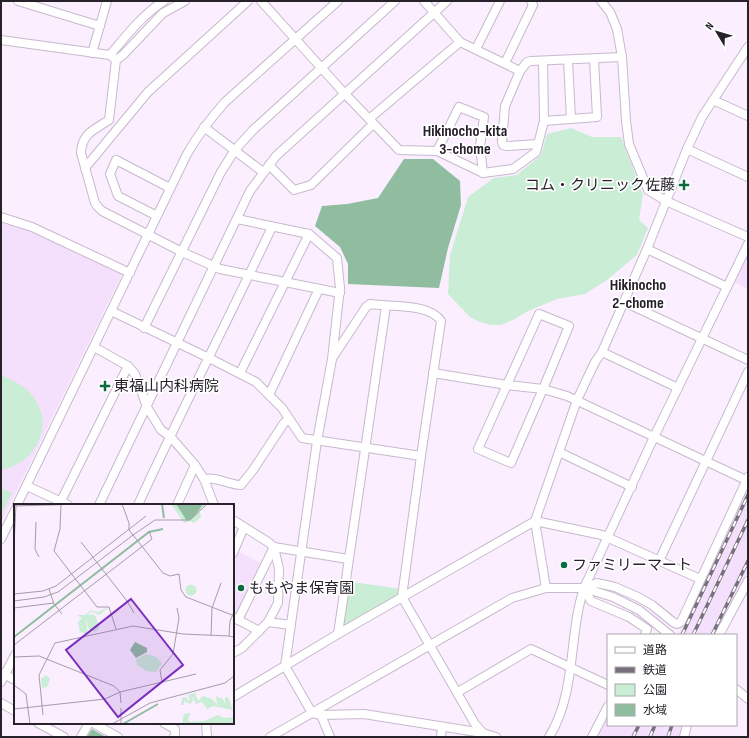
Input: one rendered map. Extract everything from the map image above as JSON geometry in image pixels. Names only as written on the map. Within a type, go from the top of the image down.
[{"type":"street","points":[[18,1],[100,26]]},
{"type":"street","points":[[92,53],[107,1]]},
{"type":"street","points":[[164,1],[156,6],[140,22],[113,58],[109,120],[92,131],[83,140],[81,153],[95,203],[98,207],[148,234],[214,267],[340,292]]},
{"type":"street","points":[[1,40],[92,53],[113,58],[124,55],[163,14],[185,1]]},
{"type":"street","points":[[85,168],[148,92],[248,1]]},
{"type":"street","points":[[261,1],[345,94],[399,150],[437,151],[483,173],[513,170],[536,152],[544,121],[543,61]]},
{"type":"street","points":[[18,504],[170,188],[187,154],[204,127],[225,102],[338,1]]},
{"type":"street","points":[[144,328],[221,172],[235,150],[252,130],[395,1]]},
{"type":"street","points":[[424,1],[460,42],[520,71]]},
{"type":"street","points":[[99,504],[178,343],[236,219],[250,191],[263,172],[276,156],[447,1]]},
{"type":"street","points":[[476,49],[500,1]]},
{"type":"street","points":[[505,63],[533,5],[531,1]]},
{"type":"street","points":[[601,1],[610,12],[617,29],[622,57],[629,144],[648,190],[666,201],[748,237]]},
{"type":"street","points":[[269,165],[294,190],[311,185],[371,122],[460,42]]},
{"type":"street","points":[[546,588],[534,521],[576,400],[591,368],[602,352],[647,249],[687,149],[702,117],[747,51]]},
{"type":"street","points":[[538,144],[507,146],[503,145],[502,142],[506,106],[520,71],[527,62],[622,57]]},
{"type":"street","points":[[544,121],[597,117],[594,59]]},
{"type":"street","points":[[568,60],[571,119]]},
{"type":"street","points":[[713,100],[748,116]]},
{"type":"street","points":[[437,151],[459,107],[484,117],[480,146],[483,173]]},
{"type":"street","points":[[204,127],[263,172]]},
{"type":"street","points":[[687,149],[748,177]]},
{"type":"street","points":[[157,216],[118,196],[110,174],[116,160],[170,188]]},
{"type":"street","points":[[1,217],[32,227],[130,273]]},
{"type":"street","points":[[236,219],[308,234],[337,258],[340,292],[332,359],[317,441],[285,666],[312,713],[321,715],[364,714],[496,737]]},
{"type":"street","points":[[138,504],[272,227]]},
{"type":"street","points":[[240,373],[308,234]]},
{"type":"street","points":[[549,737],[553,731],[564,702],[571,668],[580,601],[584,588],[654,437],[748,244]]},
{"type":"street","points":[[647,249],[727,287]]},
{"type":"street","points":[[269,395],[319,289]]},
{"type":"street","points":[[624,302],[748,360]]},
{"type":"street","points":[[332,359],[370,304],[417,308],[433,313],[441,321],[402,597],[482,735]]},
{"type":"street","points":[[338,634],[386,306]]},
{"type":"street","points":[[111,311],[256,382],[282,408],[302,438],[421,456]]},
{"type":"street","points":[[539,314],[569,326],[511,463],[478,449],[507,385],[539,314]]},
{"type":"street","points":[[94,347],[128,366],[135,374],[147,407],[161,430],[170,436],[196,465],[204,479],[214,504]]},
{"type":"street","points":[[602,352],[678,388]]},
{"type":"street","points":[[27,486],[64,503],[128,366]]},
{"type":"street","points":[[660,561],[748,372]]},
{"type":"street","points":[[433,373],[507,385],[543,389],[576,400],[706,462],[747,479],[681,622],[677,624],[673,622],[652,605],[615,587],[597,583],[584,588]]},
{"type":"street","points":[[204,479],[209,478],[235,485],[241,485],[288,419]]},
{"type":"street","points":[[559,452],[632,487]]},
{"type":"street","points":[[177,504],[196,465]]},
{"type":"street","points":[[1,539],[14,512]]},
{"type":"street","points":[[234,521],[274,547],[348,559]]},
{"type":"street","points":[[234,696],[338,634],[534,521],[607,537],[700,579]]},
{"type":"street","points":[[234,551],[244,527]]},
{"type":"street","points":[[259,631],[236,618],[274,547]]},
{"type":"street","points":[[234,652],[242,648],[268,622],[278,603],[279,569],[274,547]]},
{"type":"street","points":[[720,634],[748,580]]},
{"type":"street","points":[[270,737],[512,598],[546,588],[584,588],[613,597],[639,610],[669,634]]},
{"type":"street","points":[[584,588],[591,601],[630,617],[647,630],[645,634]]},
{"type":"street","points":[[268,622],[291,624]]},
{"type":"street","points":[[458,692],[531,649],[607,685]]},
{"type":"street","points":[[14,657],[2,676],[14,680]]},
{"type":"street","points":[[737,690],[748,699]]},
{"type":"street","points":[[1,703],[14,710]]},
{"type":"street","points":[[592,737],[607,708]]},
{"type":"street","points":[[321,715],[330,737]]},
{"type":"street","points":[[40,724],[64,737]]},
{"type":"street","points":[[81,737],[88,724]]},
{"type":"street","points":[[95,724],[118,737]]},
{"type":"street","points":[[166,724],[175,729],[174,737]]},
{"type":"street","points":[[206,724],[207,737]]},
{"type":"street","points":[[684,737],[687,726]]},
{"type":"street","points":[[441,737],[442,727]]},
{"type":"shaded area","points":[[1,222],[32,232],[122,274],[1,523]]},
{"type":"shaded area","points":[[748,247],[748,289],[732,281]]},
{"type":"shaded area","points":[[748,487],[748,572],[717,634],[678,634]]},
{"type":"shaded area","name":"ももやま保育園","points":[[236,550],[261,563],[237,616],[234,614],[234,555]]},
{"type":"shaded area","points":[[607,718],[607,726],[682,726],[679,737],[597,737]]},
{"type":"green space","points":[[571,128],[592,137],[621,137],[643,195],[639,220],[648,228],[637,255],[607,280],[585,294],[557,299],[528,311],[501,325],[491,325],[470,317],[448,294],[450,255],[468,197],[494,178],[517,175],[541,155],[547,134]]},
{"type":"green space","points":[[1,375],[18,383],[32,395],[39,406],[42,418],[42,430],[39,441],[33,451],[24,460],[1,470]]},
{"type":"green space","points":[[1,488],[12,493],[1,515]]},
{"type":"green space","points":[[346,581],[402,589],[401,596],[339,632]]},
{"type":"water","points":[[404,159],[433,159],[460,181],[461,205],[448,248],[439,288],[348,284],[348,264],[340,247],[315,226],[322,206],[347,204],[378,198]]},
{"type":"water","points":[[92,729],[106,737],[87,737]]},
{"type":"railway","points":[[682,634],[748,495]]},
{"type":"railway","points":[[693,634],[748,520]]},
{"type":"railway","points":[[712,634],[748,561]]},
{"type":"railway","points":[[633,737],[638,726]]},
{"type":"railway","points":[[650,737],[655,726]]},
{"type":"railway","points":[[668,737],[672,726]]},
{"type":"place","name":"コム・クリニック佐藤","points":[[684,185]]},
{"type":"place","name":"東福山内科病院","points":[[105,386]]},
{"type":"place","name":"ファミリーマート","points":[[564,565]]},
{"type":"place","name":"ももやま保育園","points":[[241,588]]},
{"type":"district","name":"Hikinocho-kita 3-chome","points":[[465,140]]},
{"type":"district","name":"Hikinocho 2-chome","points":[[638,294]]}]
